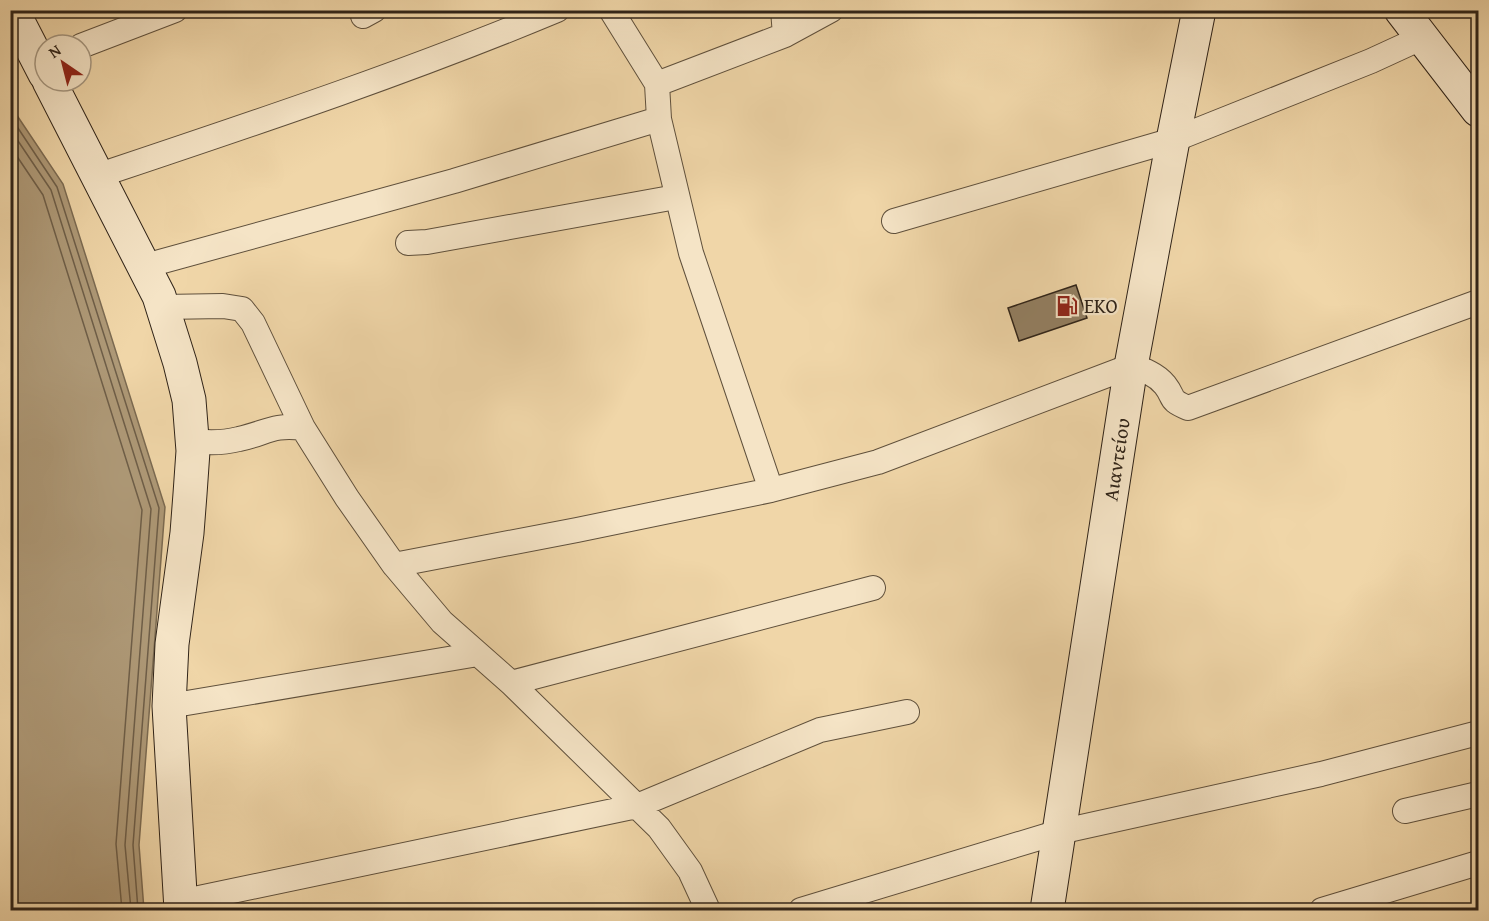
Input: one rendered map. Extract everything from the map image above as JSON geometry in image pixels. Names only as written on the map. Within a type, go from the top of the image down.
[{"type":"street","points":[[12,10],[33,48]]},
{"type":"street","points":[[93,41],[175,10]]},
{"type":"street","points":[[98,176],[342,93],[471,46],[556,10]]},
{"type":"street","points":[[611,10],[657,84],[659,119],[691,253],[771,490]]},
{"type":"street","points":[[783,10],[785,35]]},
{"type":"street","points":[[657,84],[785,35],[831,10]]},
{"type":"street","name":"Αιαντείου","points":[[1047,910],[1131,366],[1199,10]]},
{"type":"street","points":[[1401,10],[1479,110]]},
{"type":"street","points":[[894,221],[1173,140],[1371,61],[1421,38]]},
{"type":"street","points":[[57,93],[145,266],[163,307],[189,400],[192,441],[187,533],[172,644],[169,706],[181,906],[637,806],[820,730],[907,712]]},
{"type":"street","points":[[145,266],[454,181],[659,119]]},
{"type":"street","points":[[408,243],[428,242],[676,197]]},
{"type":"street","points":[[394,565],[577,531],[771,490],[878,462],[1131,366],[1152,373],[1166,386],[1174,402],[1188,408],[1479,302]]},
{"type":"street","points":[[163,307],[223,306],[242,309],[253,323],[303,428],[346,498],[394,565],[442,622],[512,683],[659,828],[690,871],[708,910]]},
{"type":"street","points":[[192,441],[211,443],[240,439],[285,425],[303,428]]},
{"type":"street","points":[[512,683],[873,588]]},
{"type":"street","points":[[169,706],[478,654]]},
{"type":"street","points":[[801,910],[1059,832],[1321,774],[1479,733]]},
{"type":"street","points":[[1405,812],[1479,794]]},
{"type":"street","points":[[1322,910],[1479,863]]},
{"type":"water","points":[[10,105],[63,184],[165,507],[139,845],[144,910],[11,910]]},
{"type":"building","points":[[1076,285],[1087,318],[1019,341],[1008,308]]},
{"type":"place","name":"EKO","points":[[1067,306]]}]
